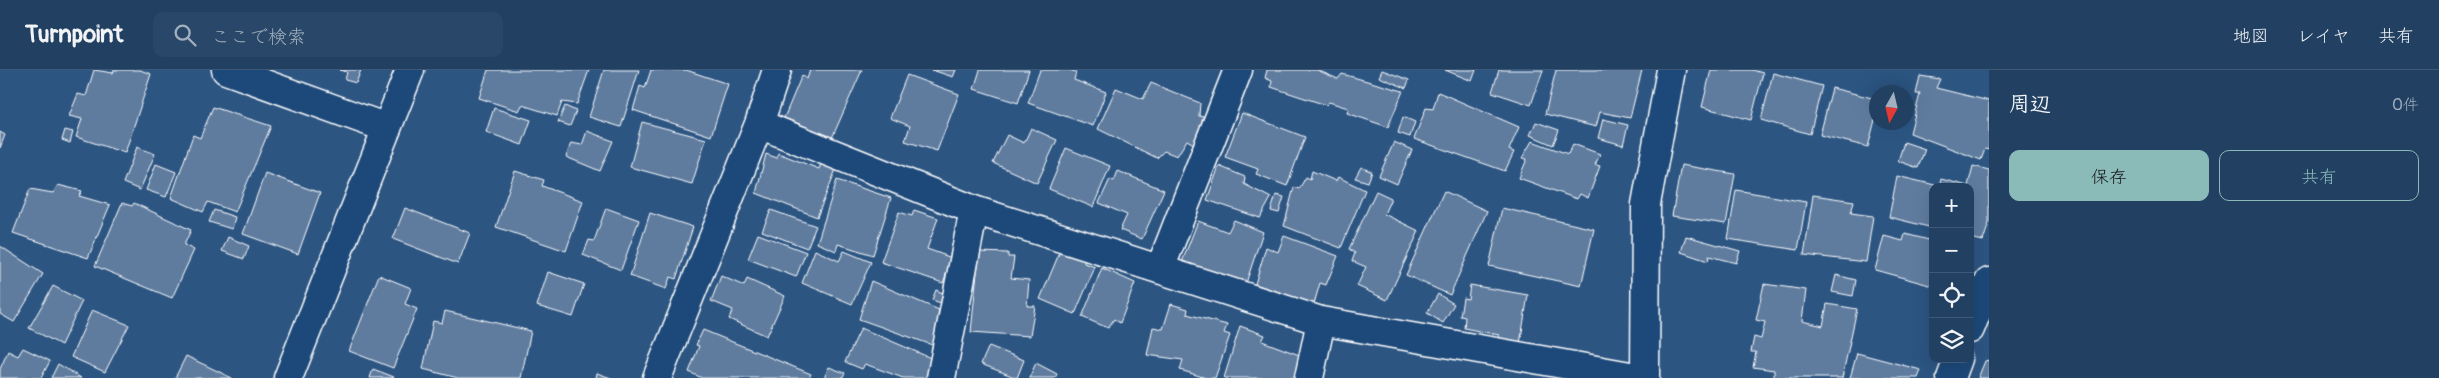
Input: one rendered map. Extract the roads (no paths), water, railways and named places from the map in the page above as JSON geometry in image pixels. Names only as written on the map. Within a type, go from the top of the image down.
[{"type":"street","points":[[226,70],[387,128]]},
{"type":"street","points":[[288,378],[410,70]]},
{"type":"street","points":[[657,378],[759,124],[777,70]]},
{"type":"street","points":[[1160,269],[1238,70]]},
{"type":"street","points":[[1644,378],[1646,204],[1671,70]]},
{"type":"street","points":[[759,124],[974,210],[1320,321],[1641,378]]},
{"type":"street","points":[[941,378],[974,210]]},
{"type":"street","points":[[1974,319],[1989,282]]},
{"type":"street","points":[[1309,378],[1320,321]]},
{"type":"street","points":[[1950,378],[1956,363]]}]
